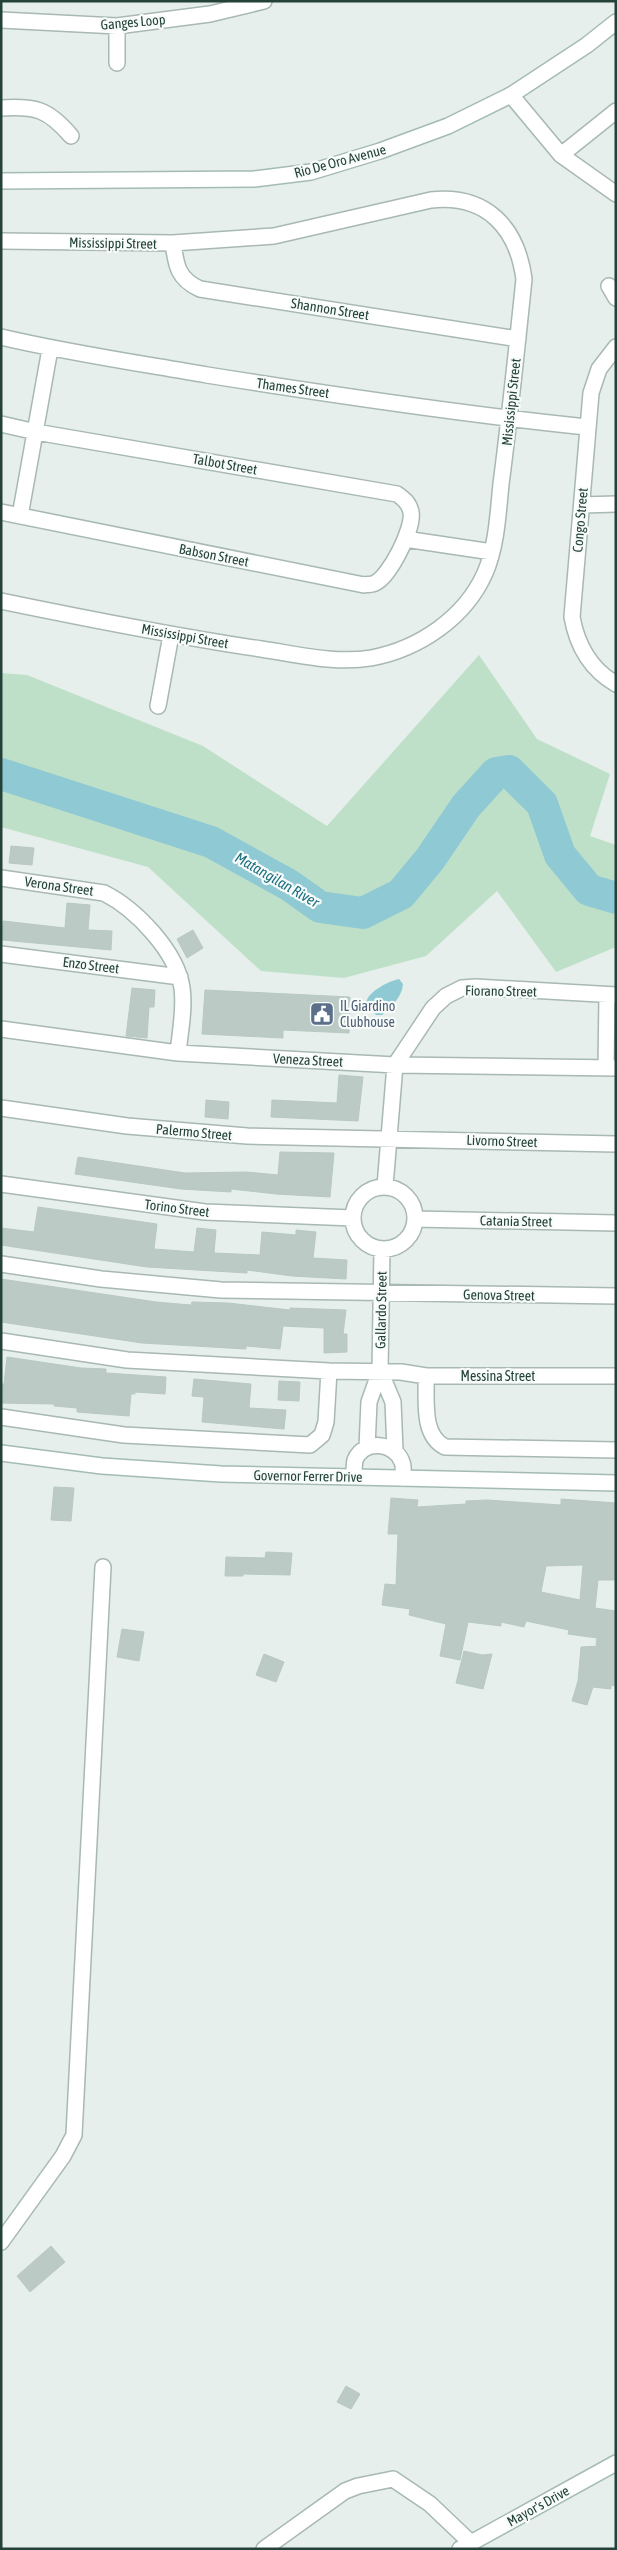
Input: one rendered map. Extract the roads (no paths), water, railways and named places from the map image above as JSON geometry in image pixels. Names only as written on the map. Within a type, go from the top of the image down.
[{"type":"street","name":"Ganges Loop","points":[[1,20],[117,26],[210,14],[264,1]]},
{"type":"street","name":"Rio De Oro Avenue","points":[[1,181],[195,181],[254,179],[311,172],[380,151],[448,126],[511,94],[587,45],[616,22]]},
{"type":"street","points":[[117,26],[117,63]]},
{"type":"street","points":[[511,94],[561,154],[616,194]]},
{"type":"street","points":[[1,108],[38,109],[50,114],[71,136]]},
{"type":"street","points":[[561,154],[616,111]]},
{"type":"street","name":"Mississippi Street","points":[[1,241],[173,243],[274,236],[432,200],[450,198],[468,201],[496,219],[513,238],[521,256],[524,279],[510,419],[492,552],[477,590],[458,611],[430,636],[403,650],[369,658],[324,658],[171,636],[1,601]]},
{"type":"street","name":"Shannon Street","points":[[173,243],[176,269],[182,279],[200,289],[518,339]]},
{"type":"street","name":"Thames Street","points":[[1,338],[277,386],[510,419],[587,427]]},
{"type":"street","name":"Congo Street","points":[[616,347],[599,369],[591,393],[572,617],[575,631],[586,656],[597,669],[616,684]]},
{"type":"street","points":[[20,516],[50,348]]},
{"type":"street","name":"Talbot Street","points":[[1,424],[36,432],[397,494],[408,502],[411,513],[405,540]]},
{"type":"street","points":[[582,505],[616,504]]},
{"type":"street","name":"Babson Street","points":[[1,512],[364,585],[375,584],[384,577],[405,540]]},
{"type":"street","points":[[405,540],[492,552]]},
{"type":"street","points":[[158,706],[171,636]]},
{"type":"street","name":"Verona Street","points":[[1,878],[104,893],[111,896],[148,927],[161,942],[180,977],[182,1004],[178,1053]]},
{"type":"street","name":"Enzo Street","points":[[1,954],[180,977]]},
{"type":"street","name":"Fiorano Street","points":[[385,1186],[395,1065],[433,1008],[446,996],[462,988],[611,995]]},
{"type":"street","points":[[611,995],[611,1068]]},
{"type":"street","name":"Veneza Street","points":[[1,1029],[178,1053],[395,1065],[611,1068]]},
{"type":"street","name":"Palermo Street","points":[[1,1108],[127,1126],[247,1136],[389,1138]]},
{"type":"street","name":"Livorno Street","points":[[389,1138],[616,1144]]},
{"type":"street","name":"Torino Street","points":[[1,1184],[205,1212],[353,1218]]},
{"type":"street","points":[[385,1186],[397,1189],[407,1196],[414,1207],[415,1219],[412,1231],[405,1241],[394,1247],[382,1249],[371,1246],[362,1239],[355,1230],[353,1218],[355,1206],[362,1196],[372,1189],[385,1186]]},
{"type":"street","name":"Catania Street","points":[[415,1219],[616,1224]]},
{"type":"street","name":"Gallardo Street","points":[[380,1371],[382,1249]]},
{"type":"street","name":"Genova Street","points":[[1,1264],[100,1279],[222,1290],[616,1296]]},
{"type":"street","name":"Messina Street","points":[[1,1341],[128,1360],[329,1371],[380,1371],[426,1376],[616,1376]]},
{"type":"street","points":[[1,1417],[124,1435],[310,1445],[322,1436],[326,1422],[329,1371]]},
{"type":"street","points":[[367,1447],[369,1402],[380,1371]]},
{"type":"street","points":[[380,1371],[393,1402],[395,1450],[403,1463],[403,1478]]},
{"type":"street","points":[[426,1376],[428,1430],[438,1444],[445,1447],[616,1450]]},
{"type":"street","points":[[354,1476],[355,1460],[367,1447],[381,1445],[395,1450]]},
{"type":"street","name":"Governor Ferrer Drive","points":[[1,1453],[102,1466],[211,1474],[616,1483]]},
{"type":"street","points":[[1,2242],[63,2156],[74,2135],[102,1567]]},
{"type":"street","name":"Mayor's Drive","points":[[466,2546],[616,2463]]},
{"type":"street","points":[[264,2549],[345,2491],[358,2486],[392,2479],[430,2504],[466,2546]]},
{"type":"water","points":[[399,979],[403,984],[398,997],[382,1015],[376,1015],[366,1003],[367,999],[374,991]]},
{"type":"waterway","name":"Matangilan River","points":[[1,774],[211,842],[289,885],[320,907],[363,913],[401,894],[430,859],[466,806],[496,773],[509,771],[542,804],[560,855],[589,890],[616,898]]},
{"type":"place","name":"IL Giardino Clubhouse","points":[[322,1014]]}]
